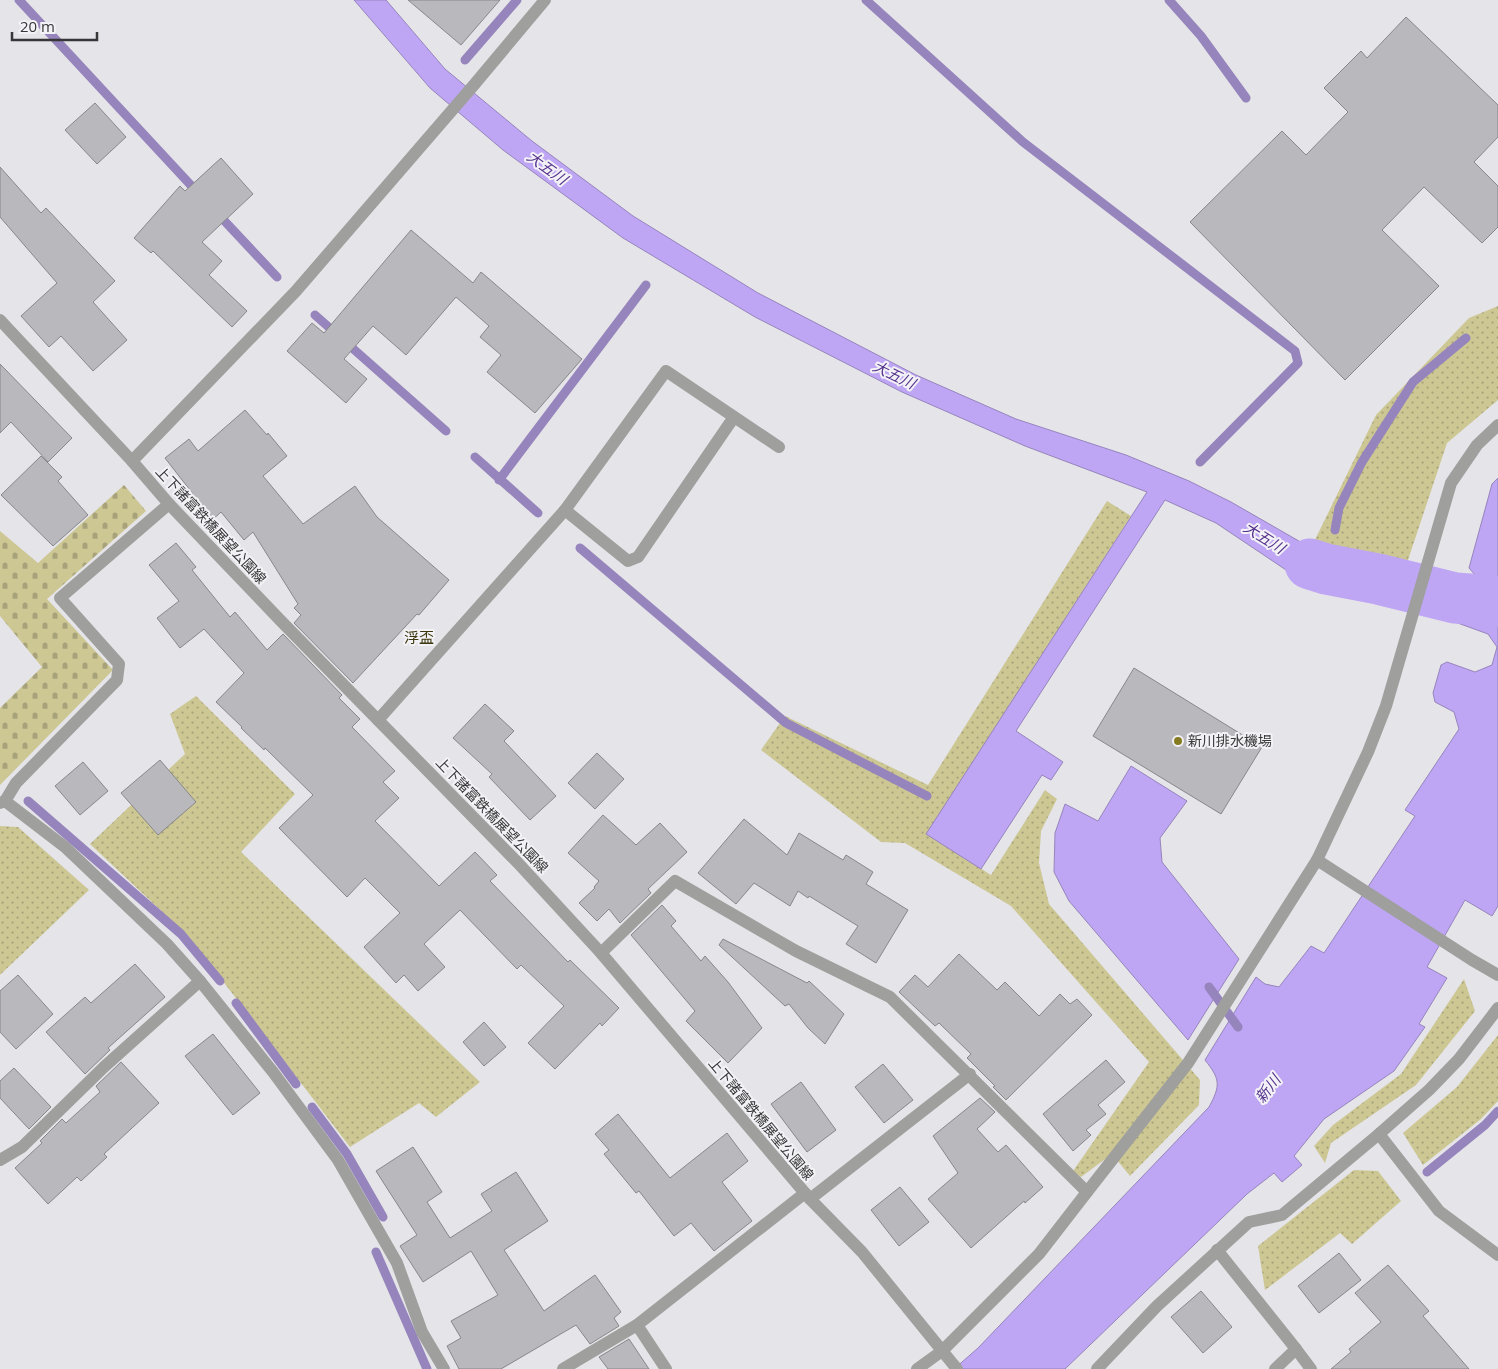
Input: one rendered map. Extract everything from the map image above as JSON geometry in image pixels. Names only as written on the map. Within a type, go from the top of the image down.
[{"type":"street","points":[[132,461],[296,291],[545,0]]},
{"type":"street","name":"上下諸富鉄橋展望公園線","points":[[0,320],[132,461],[169,504],[518,863],[601,954],[807,1196],[862,1252],[957,1369]]},
{"type":"street","points":[[378,720],[564,510],[666,371],[779,447]]},
{"type":"street","points":[[564,510],[628,561],[638,557],[734,417]]},
{"type":"street","points":[[917,1369],[942,1350],[1039,1254],[1188,1063],[1317,860],[1368,752],[1386,706],[1451,484],[1476,445],[1498,425]]},
{"type":"street","points":[[169,504],[60,598],[119,664],[117,680],[16,783],[3,802],[65,847],[167,944],[200,980],[273,1072],[338,1160],[397,1263],[422,1332],[444,1369]]},
{"type":"street","points":[[1317,860],[1498,975]]},
{"type":"street","points":[[601,954],[675,881],[796,951],[890,997],[970,1074],[1087,1192]]},
{"type":"street","points":[[0,1160],[22,1147],[104,1067],[200,980]]},
{"type":"street","points":[[1097,1369],[1157,1306],[1249,1222],[1282,1215],[1429,1090],[1459,1059],[1498,1008]]},
{"type":"street","points":[[563,1369],[637,1325],[970,1074]]},
{"type":"street","points":[[1379,1134],[1439,1211],[1498,1255]]},
{"type":"street","points":[[1217,1250],[1311,1369]]},
{"type":"street","points":[[637,1325],[666,1369]]},
{"type":"street","points":[[1275,1369],[1296,1349]]},
{"type":"green space","points":[[1498,306],[1498,400],[1447,443],[1408,560],[1383,561],[1311,548],[1376,415],[1469,318]]},
{"type":"green space","points":[[124,485],[146,511],[47,599],[113,670],[0,785],[0,708],[42,667],[0,616],[0,531],[38,563]]},
{"type":"green space","points":[[1107,501],[1131,516],[927,834],[991,875],[1045,790],[1057,799],[1041,831],[1039,863],[1049,904],[1200,1080],[1199,1105],[1130,1176],[1112,1154],[1081,1177],[1073,1171],[1149,1062],[1011,906],[905,843],[881,842],[761,750],[785,716],[928,785]]},
{"type":"green space","points":[[196,696],[295,794],[241,852],[480,1082],[436,1117],[419,1103],[350,1147],[189,937],[90,844],[185,754],[170,714]]},
{"type":"green space","points":[[0,826],[18,827],[89,890],[0,975]]},
{"type":"green space","points":[[1464,979],[1475,1011],[1416,1085],[1331,1143],[1325,1163],[1314,1146],[1333,1125],[1401,1074]]},
{"type":"green space","points":[[1498,1035],[1498,1101],[1481,1119],[1423,1165],[1403,1133],[1457,1087]]},
{"type":"green space","points":[[1354,1170],[1378,1171],[1401,1201],[1352,1244],[1340,1233],[1265,1290],[1258,1246]]},
{"type":"water","points":[[354,0],[386,0],[445,69],[532,141],[633,216],[758,293],[916,375],[1016,419],[1126,455],[1189,481],[1231,502],[1311,548],[1383,561],[1374,594],[1298,578],[1216,523],[1165,500],[1016,731],[1063,762],[1051,780],[1042,775],[981,869],[926,834],[1147,492],[1025,446],[902,392],[755,317],[623,238],[503,150],[430,88]]},
{"type":"water","name":"新川","points":[[1498,478],[1498,906],[1492,916],[1465,900],[1427,967],[1447,978],[1419,1024],[1425,1027],[1394,1071],[1324,1119],[1294,1156],[1302,1165],[1282,1182],[1274,1173],[1247,1194],[1065,1369],[954,1369],[978,1348],[1209,1107],[1216,1093],[1217,1082],[1214,1072],[1205,1060],[1256,977],[1265,984],[1279,987],[1311,946],[1324,953],[1415,816],[1405,810],[1459,729],[1454,712],[1435,702],[1433,693],[1441,665],[1447,662],[1475,672],[1492,665],[1497,647],[1488,634],[1455,622],[1451,611],[1461,581],[1483,584],[1469,568],[1492,484]]},
{"type":"water","points":[[1131,766],[1187,801],[1160,838],[1162,862],[1239,959],[1188,1040],[1069,901],[1054,872],[1055,833],[1065,804],[1098,821]]},
{"type":"building","points":[[408,0],[500,0],[461,45]]},
{"type":"building","points":[[1406,17],[1498,105],[1498,137],[1474,162],[1498,186],[1498,227],[1482,243],[1424,187],[1382,230],[1439,286],[1345,380],[1190,222],[1282,131],[1306,155],[1348,112],[1324,88],[1361,51],[1367,58]]},
{"type":"building","points":[[95,103],[126,137],[97,164],[65,130]]},
{"type":"building","points":[[221,158],[253,194],[202,242],[222,261],[209,275],[247,311],[232,327],[153,251],[151,253],[134,238],[180,186],[185,191]]},
{"type":"building","points":[[0,167],[41,213],[46,208],[115,281],[93,302],[127,340],[93,371],[61,336],[49,347],[21,316],[57,283],[0,217]]},
{"type":"building","points":[[411,230],[473,283],[481,272],[582,359],[535,413],[487,372],[501,355],[480,337],[489,326],[456,297],[406,355],[373,326],[344,359],[367,379],[346,403],[287,351],[312,323],[324,333]]},
{"type":"building","points":[[0,364],[72,438],[48,462],[11,422],[0,433]]},
{"type":"building","points":[[245,410],[287,456],[263,476],[303,524],[355,486],[377,517],[449,580],[419,615],[417,614],[353,683],[294,623],[301,615],[294,608],[298,604],[253,532],[244,540],[221,512],[210,522],[189,497],[193,494],[165,458],[189,439],[198,451]]},
{"type":"building","points":[[41,456],[62,477],[58,481],[88,515],[53,546],[1,495]]},
{"type":"building","points":[[176,543],[196,567],[192,570],[230,617],[235,612],[267,650],[283,634],[342,695],[339,698],[360,719],[352,727],[395,771],[383,782],[399,798],[375,821],[439,886],[475,852],[497,875],[490,881],[568,962],[570,960],[619,1008],[602,1026],[600,1023],[555,1069],[528,1043],[564,1006],[521,965],[517,969],[460,910],[424,944],[445,967],[418,991],[404,975],[396,983],[364,947],[400,913],[365,878],[347,897],[279,828],[313,795],[216,702],[244,673],[204,629],[180,648],[157,618],[179,601],[149,565]]},
{"type":"building","name":"新川排水機場","points":[[1134,668],[1262,747],[1221,814],[1093,736]]},
{"type":"building","points":[[485,704],[514,731],[504,741],[556,796],[530,820],[489,777],[492,774],[453,738]]},
{"type":"building","points":[[597,753],[624,779],[595,809],[568,783]]},
{"type":"building","points":[[160,760],[196,802],[158,835],[121,793]]},
{"type":"building","points":[[83,762],[108,791],[80,815],[55,786]]},
{"type":"building","points":[[603,815],[636,845],[660,823],[687,852],[648,889],[651,893],[620,923],[609,909],[597,921],[579,903],[595,888],[599,881],[568,853]]},
{"type":"building","points":[[744,819],[787,855],[799,833],[843,860],[846,855],[873,872],[866,884],[908,910],[876,963],[846,944],[858,926],[809,896],[808,898],[798,891],[790,906],[754,883],[736,904],[698,873]]},
{"type":"building","points":[[662,905],[676,921],[671,926],[701,961],[705,956],[728,982],[762,1028],[728,1063],[686,1021],[695,1011],[631,935]]},
{"type":"building","points":[[723,939],[807,983],[809,981],[844,1014],[825,1044],[808,1028],[789,1004],[785,1006],[719,945]]},
{"type":"building","points":[[959,954],[997,990],[1005,982],[1039,1016],[1060,994],[1070,1004],[1077,999],[1092,1015],[1006,1100],[967,1058],[971,1054],[939,1023],[935,1026],[899,992],[915,975],[928,987]]},
{"type":"building","points":[[135,964],[165,997],[108,1048],[110,1050],[85,1074],[46,1032],[85,997],[91,1003]]},
{"type":"building","points":[[18,975],[53,1014],[16,1049],[0,1032],[0,991]]},
{"type":"building","points":[[484,1022],[506,1047],[484,1066],[463,1042]]},
{"type":"building","points":[[213,1034],[260,1093],[233,1115],[185,1056]]},
{"type":"building","points":[[1106,1060],[1125,1082],[1098,1105],[1106,1114],[1086,1130],[1091,1135],[1073,1151],[1043,1114]]},
{"type":"building","points":[[121,1062],[159,1103],[104,1154],[107,1157],[81,1181],[77,1177],[48,1204],[15,1168],[42,1143],[40,1141],[62,1119],[66,1123],[100,1092],[96,1086]]},
{"type":"building","points":[[883,1064],[913,1100],[884,1123],[855,1087]]},
{"type":"building","points":[[14,1068],[51,1107],[29,1129],[0,1098],[0,1081]]},
{"type":"building","points":[[801,1082],[836,1130],[807,1152],[771,1104]]},
{"type":"building","points":[[980,1098],[995,1112],[977,1129],[998,1152],[1006,1145],[1043,1187],[1025,1203],[1024,1201],[971,1248],[928,1199],[958,1173],[933,1136]]},
{"type":"building","points":[[618,1114],[670,1178],[727,1133],[748,1161],[722,1182],[752,1221],[714,1251],[691,1223],[674,1236],[639,1191],[636,1193],[604,1154],[609,1150],[595,1134]]},
{"type":"building","points":[[413,1147],[442,1192],[427,1202],[450,1238],[492,1211],[481,1194],[516,1172],[548,1221],[504,1250],[544,1311],[595,1275],[621,1312],[614,1318],[619,1326],[590,1344],[576,1325],[501,1369],[459,1369],[447,1346],[461,1338],[451,1321],[498,1295],[471,1251],[423,1282],[400,1246],[417,1235],[376,1171]]},
{"type":"building","points":[[900,1187],[929,1222],[899,1246],[871,1210]]},
{"type":"building","points":[[1339,1253],[1361,1280],[1319,1313],[1298,1286]]},
{"type":"building","points":[[1388,1265],[1429,1311],[1423,1316],[1469,1369],[1331,1369],[1351,1352],[1349,1349],[1381,1322],[1355,1293]]},
{"type":"building","points":[[1201,1291],[1232,1327],[1203,1353],[1171,1317]]},
{"type":"building","points":[[629,1339],[649,1369],[608,1369],[599,1357]]},
{"type":"waterway","points":[[19,0],[199,194]]},
{"type":"waterway","points":[[465,60],[517,0]]},
{"type":"waterway","points":[[866,0],[1023,142],[1295,351],[1298,363],[1200,462]]},
{"type":"waterway","points":[[1169,0],[1201,36],[1246,98]]},
{"type":"waterway","points":[[217,213],[277,277]]},
{"type":"waterway","points":[[499,480],[646,285]]},
{"type":"waterway","points":[[315,315],[446,431]]},
{"type":"waterway","points":[[1335,530],[1339,508],[1362,462],[1413,382],[1466,338]]},
{"type":"waterway","points":[[475,457],[538,513]]},
{"type":"waterway","points":[[580,548],[786,723],[927,796]]},
{"type":"waterway","name":"大五川","points":[[1310,564],[1455,598],[1498,601]]},
{"type":"waterway","points":[[28,801],[181,934],[220,981]]},
{"type":"waterway","points":[[1209,987],[1238,1027]]},
{"type":"waterway","points":[[236,1003],[296,1084]]},
{"type":"waterway","points":[[312,1107],[347,1154],[383,1217]]},
{"type":"waterway","points":[[1427,1172],[1485,1125],[1498,1111]]},
{"type":"waterway","points":[[376,1252],[427,1369]]},
{"type":"place","name":"新川排水機場","points":[[1178,741]]},
{"type":"district","name":"浮盃","points":[[419,638]]}]
